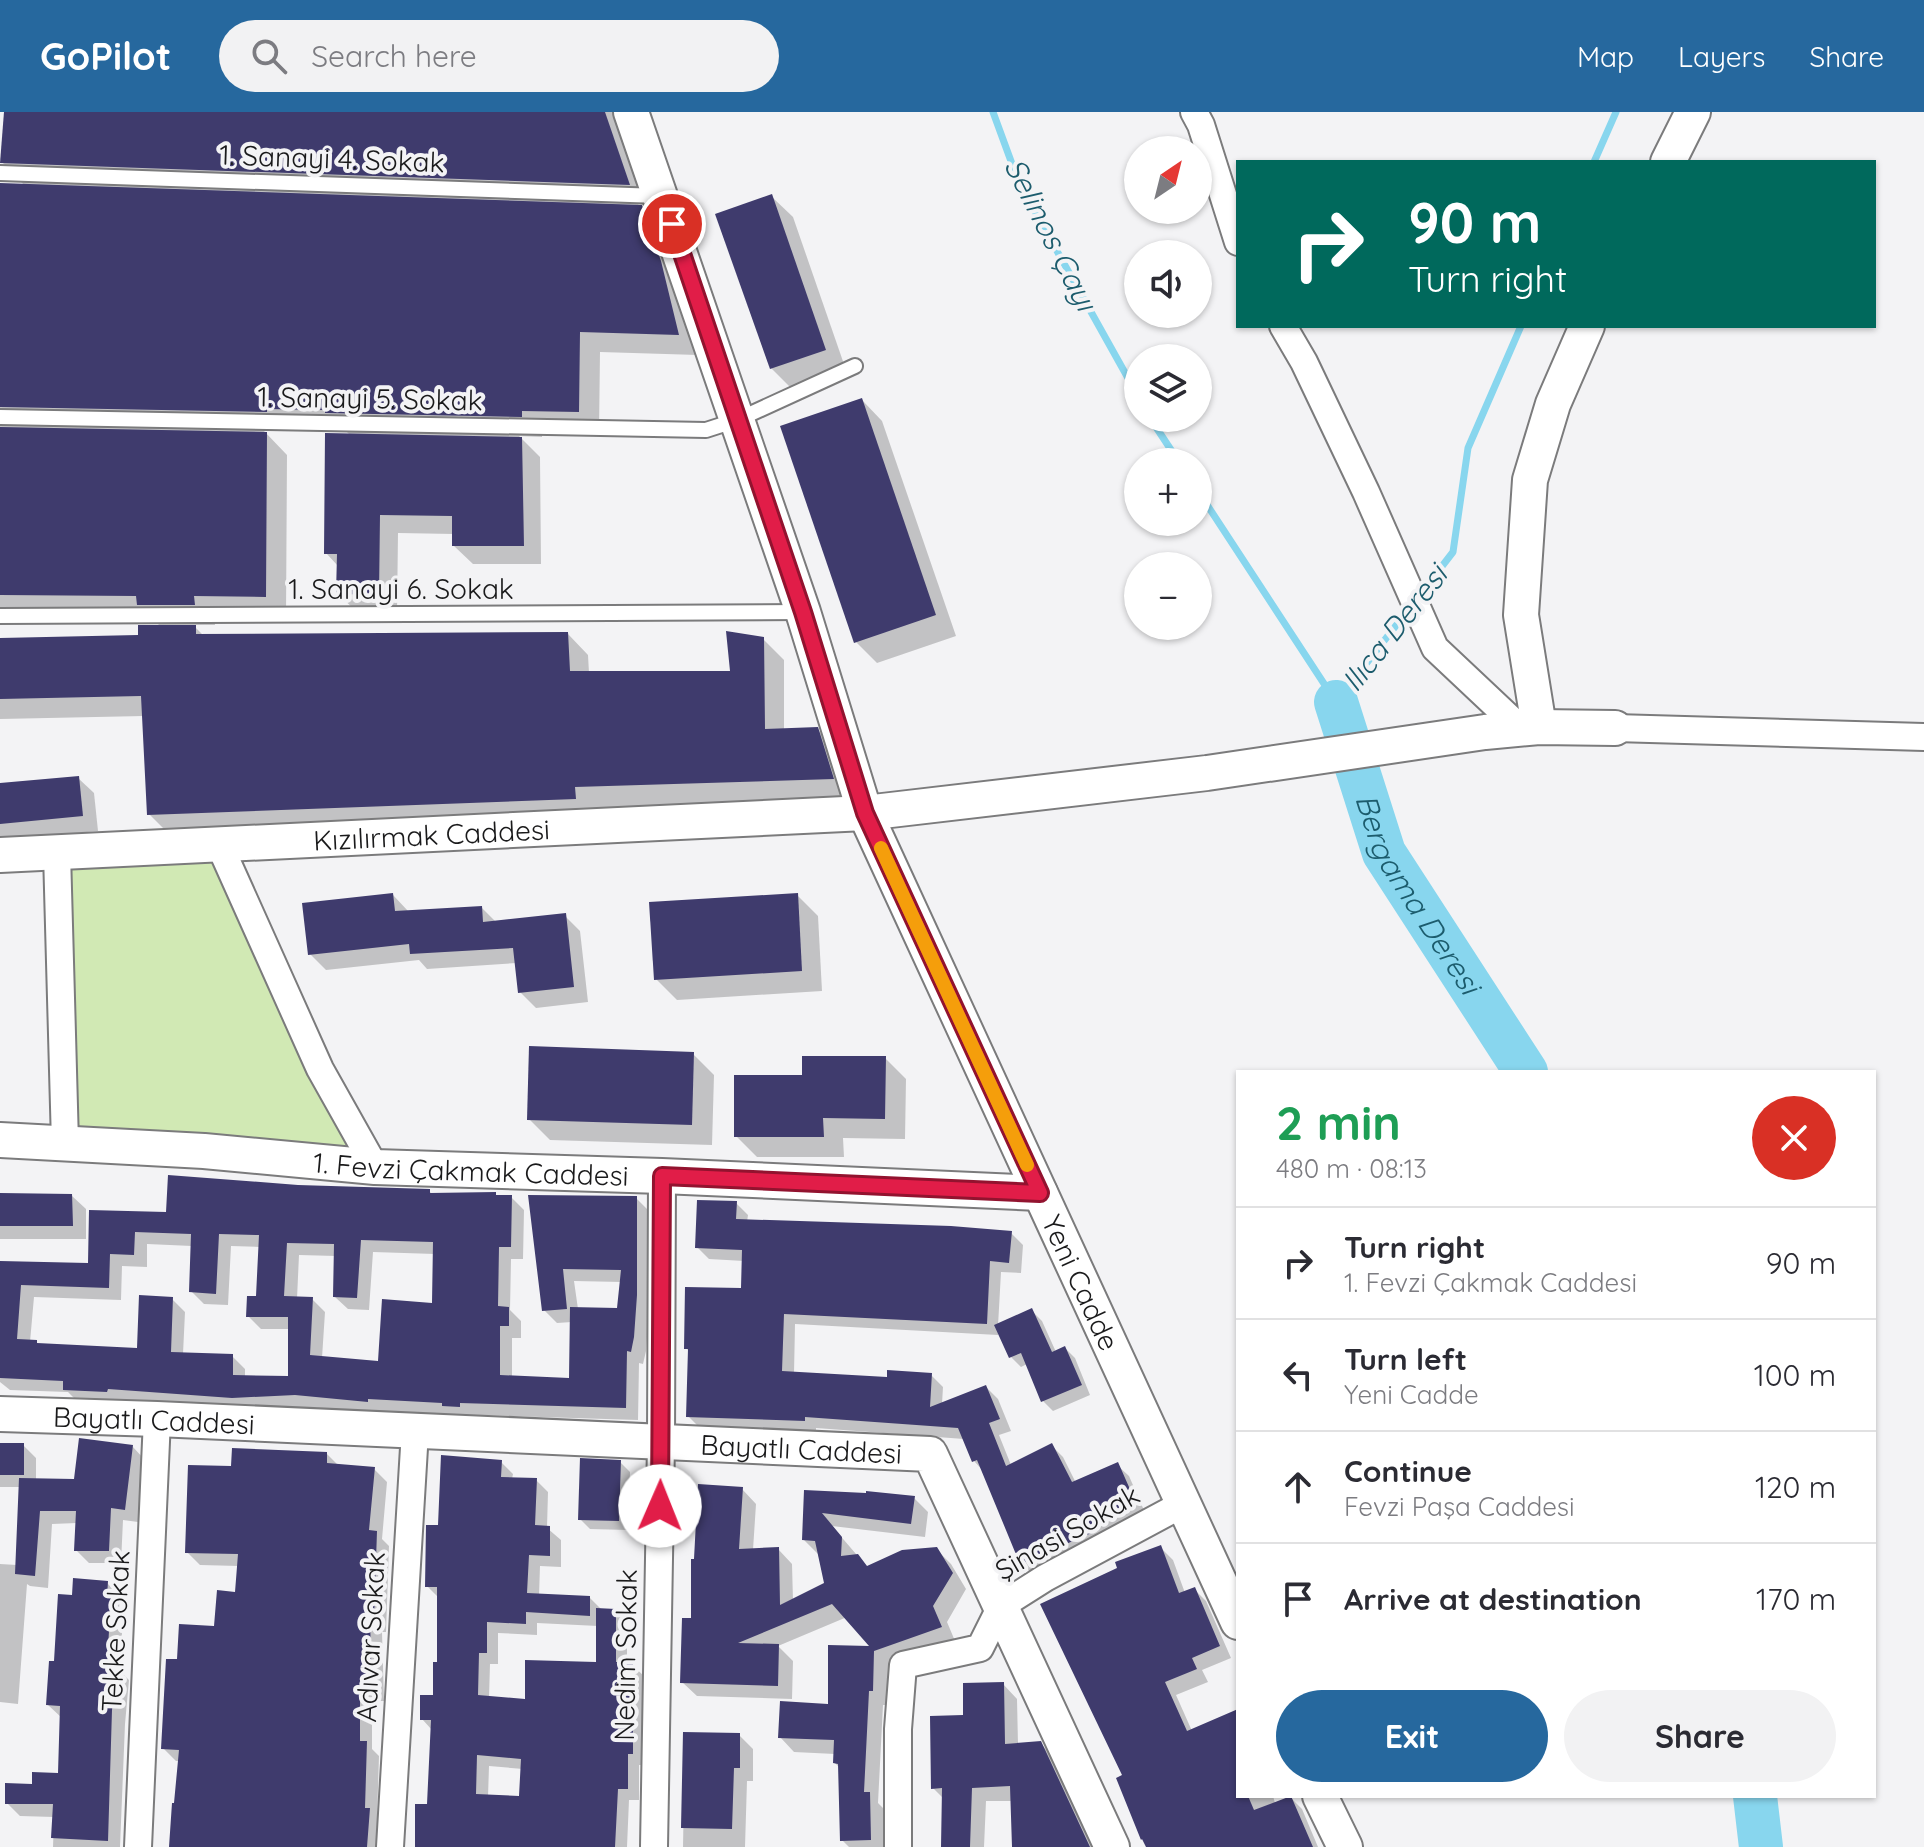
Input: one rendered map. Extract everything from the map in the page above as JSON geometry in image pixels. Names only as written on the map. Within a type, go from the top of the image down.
[{"type":"street","name":"Yeni Cadde","points":[[631,112],[803,612],[865,813],[1236,1618]]},
{"type":"street","points":[[1194,112],[1201,125],[1236,236]]},
{"type":"street","points":[[1669,160],[1693,112]]},
{"type":"street","points":[[1284,328],[1304,362],[1366,492],[1435,648],[1529,728]]},
{"type":"street","points":[[1529,728],[1521,615],[1530,480],[1553,404],[1586,328]]},
{"type":"street","name":"Kızılırmak Caddesi","points":[[0,855],[865,813],[1207,773],[1485,732],[1529,728],[1615,728]]},
{"type":"street","points":[[1615,728],[1924,737]]},
{"type":"street","points":[[220,846],[320,1069],[375,1167]]},
{"type":"street","points":[[57,853],[65,1143]]},
{"type":"street","name":"1. Fevzi Çakmak Caddesi","points":[[0,1140],[204,1151],[375,1167],[1040,1193]]},
{"type":"street","name":"Nedim Sokak","points":[[654,1847],[662,1176]]},
{"type":"street","name":"Bayatlı Caddesi","points":[[0,1414],[930,1454],[1112,1847]]},
{"type":"street","name":"Tekke Sokak","points":[[138,1847],[157,1419]]},
{"type":"street","name":"Adıvar Sokak","points":[[390,1847],[415,1431]]},
{"type":"street","name":"Şinasi Sokak","points":[[898,1847],[898,1729],[903,1665],[980,1648],[1001,1606],[1045,1578],[1183,1504]]},
{"type":"street","points":[[1321,1798],[1345,1847]]},
{"type":"lane","name":"1. Sanayi 4. Sokak","points":[[0,173],[662,196]]},
{"type":"lane","name":"1. Sanayi 5. Sokak","points":[[0,417],[706,430],[737,420],[855,366]]},
{"type":"lane","name":"1. Sanayi 6. Sokak","points":[[0,616],[803,612]]},
{"type":"green space","points":[[220,846],[375,1167],[65,1143],[57,853]]},
{"type":"building","points":[[4,112],[605,112],[630,185],[0,163]]},
{"type":"building","points":[[0,183],[642,205],[661,261],[679,335],[580,332],[579,412],[522,411],[522,417],[325,413],[325,410],[267,409],[267,412],[0,407]]},
{"type":"building","points":[[772,194],[826,350],[770,369],[715,214]]},
{"type":"building","points":[[862,398],[936,615],[854,643],[780,426]]},
{"type":"building","points":[[0,427],[267,432],[266,597],[194,596],[195,605],[137,605],[136,596],[0,595]]},
{"type":"building","points":[[325,433],[522,437],[524,546],[452,546],[452,516],[380,515],[379,595],[336,594],[337,554],[324,554]]},
{"type":"building","points":[[138,625],[196,625],[196,634],[568,632],[570,671],[730,671],[726,631],[764,637],[765,729],[818,727],[834,779],[575,787],[576,799],[147,815],[141,696],[0,699],[0,638],[138,635]]},
{"type":"building","points":[[79,776],[83,816],[0,824],[0,783]]},
{"type":"building","points":[[393,893],[395,911],[482,906],[483,922],[566,913],[574,987],[518,993],[513,948],[410,954],[409,944],[308,955],[302,903]]},
{"type":"building","points":[[798,893],[802,971],[654,980],[649,902]]},
{"type":"building","points":[[529,1046],[694,1052],[692,1125],[527,1120]]},
{"type":"building","points":[[802,1056],[886,1056],[885,1119],[823,1118],[824,1137],[734,1137],[734,1075],[802,1075]]},
{"type":"building","points":[[168,1175],[298,1185],[430,1189],[430,1193],[496,1192],[496,1195],[512,1195],[511,1247],[499,1247],[498,1306],[509,1307],[509,1326],[500,1326],[500,1375],[569,1378],[570,1307],[617,1308],[621,1270],[563,1269],[567,1309],[542,1311],[528,1195],[637,1196],[637,1295],[634,1337],[631,1352],[627,1351],[626,1408],[460,1403],[460,1407],[442,1406],[442,1403],[368,1399],[368,1402],[295,1395],[232,1398],[108,1389],[107,1392],[63,1390],[63,1381],[0,1378],[0,1261],[88,1263],[89,1210],[166,1212]],"holes":[[[135,1232],[191,1234],[189,1292],[216,1294],[219,1234],[259,1235],[256,1296],[247,1296],[246,1317],[288,1317],[288,1376],[233,1375],[233,1354],[171,1352],[173,1297],[139,1295],[137,1348],[37,1343],[37,1340],[17,1339],[21,1285],[109,1288],[110,1254],[134,1255]],[[361,1240],[433,1242],[432,1303],[382,1299],[378,1361],[310,1355],[313,1297],[284,1296],[287,1243],[334,1244],[333,1297],[357,1298]]]},
{"type":"building","points":[[0,1193],[72,1194],[73,1226],[0,1226]]},
{"type":"building","points":[[697,1200],[737,1201],[736,1219],[1012,1231],[1009,1263],[990,1261],[987,1324],[784,1314],[782,1371],[887,1377],[887,1370],[932,1373],[930,1407],[986,1385],[1000,1419],[989,1423],[1006,1466],[1052,1443],[1072,1482],[1118,1462],[1136,1503],[1092,1523],[1096,1531],[1020,1564],[977,1460],[972,1462],[958,1428],[805,1417],[805,1421],[686,1417],[688,1349],[684,1349],[685,1287],[741,1288],[742,1250],[695,1248]]},
{"type":"building","points":[[1032,1308],[1052,1352],[1065,1346],[1082,1385],[1041,1402],[1021,1353],[1009,1358],[994,1325]]},
{"type":"building","points":[[79,1438],[133,1445],[125,1510],[111,1508],[109,1551],[74,1551],[76,1511],[40,1511],[35,1576],[15,1574],[19,1478],[74,1479]]},
{"type":"building","points":[[0,1443],[24,1443],[24,1475],[0,1475]]},
{"type":"building","points":[[232,1448],[327,1452],[327,1463],[375,1467],[369,1530],[377,1531],[374,1620],[370,1620],[372,1689],[360,1688],[360,1741],[367,1741],[365,1808],[370,1808],[367,1847],[169,1847],[179,1750],[161,1749],[166,1659],[177,1659],[179,1624],[214,1626],[217,1590],[235,1592],[238,1554],[185,1553],[188,1465],[231,1466]]},
{"type":"building","points":[[441,1455],[502,1460],[501,1477],[537,1478],[535,1525],[550,1526],[550,1556],[529,1555],[527,1593],[590,1596],[590,1616],[526,1612],[526,1624],[487,1622],[487,1653],[479,1653],[478,1695],[525,1699],[525,1660],[596,1662],[596,1608],[616,1609],[616,1662],[633,1663],[633,1754],[628,1754],[628,1789],[618,1789],[615,1847],[415,1847],[415,1804],[427,1804],[431,1720],[420,1720],[420,1695],[433,1695],[433,1662],[437,1662],[437,1587],[425,1587],[426,1525],[438,1525]],"holes":[[[477,1755],[521,1759],[519,1796],[476,1794]]]},
{"type":"building","points":[[580,1458],[621,1460],[619,1521],[578,1520]]},
{"type":"building","points":[[698,1484],[743,1487],[739,1549],[779,1547],[780,1605],[824,1583],[815,1541],[802,1540],[804,1490],[915,1496],[911,1524],[822,1513],[842,1537],[841,1556],[858,1554],[867,1566],[902,1550],[937,1547],[953,1573],[933,1606],[942,1627],[874,1651],[864,1792],[870,1792],[871,1840],[840,1841],[838,1764],[833,1763],[834,1740],[778,1738],[780,1701],[828,1704],[828,1645],[869,1646],[832,1604],[738,1643],[779,1644],[778,1686],[680,1683],[682,1618],[691,1618],[691,1559],[694,1559]]},
{"type":"building","points":[[1161,1545],[1179,1593],[1195,1587],[1220,1646],[1192,1658],[1197,1669],[1165,1682],[1187,1731],[1236,1710],[1236,1798],[1249,1798],[1254,1810],[1292,1798],[1313,1847],[1146,1847],[1141,1840],[1116,1778],[1122,1775],[1040,1604],[1117,1568],[1115,1562]]},
{"type":"building","points":[[73,1578],[108,1581],[107,1597],[111,1597],[107,1665],[117,1665],[112,1710],[108,1841],[51,1838],[53,1804],[5,1804],[5,1783],[32,1784],[32,1772],[58,1773],[60,1706],[46,1705],[49,1661],[54,1661],[58,1594],[72,1595]]},
{"type":"building","points":[[1004,1682],[1005,1744],[1041,1741],[1090,1847],[1012,1847],[1010,1786],[972,1788],[970,1847],[941,1847],[942,1788],[931,1789],[930,1716],[963,1715],[963,1683]]},
{"type":"building","points":[[683,1732],[740,1733],[740,1768],[734,1768],[732,1829],[681,1828]]},
{"type":"waterway","name":"Selinos Çayı","points":[[993,112],[1019,183],[1124,371]]},
{"type":"waterway","name":"Ilıca Deresi","points":[[1595,160],[1616,112]]},
{"type":"waterway","name":"Ilıca Deresi","points":[[1419,596],[1453,552],[1468,448],[1520,328]]},
{"type":"waterway","name":"Selinos Çayı","points":[[1159,432],[1170,448]]},
{"type":"waterway","name":"Selinos Çayı","points":[[1212,512],[1336,702],[1409,609]]},
{"type":"waterway","name":"Bergama Deresi","points":[[1336,702],[1384,853],[1525,1070]]},
{"type":"waterway","name":"Bergama Deresi","points":[[1755,1798],[1761,1847]]},
{"type":"slow traffic","points":[[881,848],[1027,1165]]},
{"type":"route","points":[[660,1506],[662,1176],[1040,1193],[865,813],[803,612],[672,224]]}]
